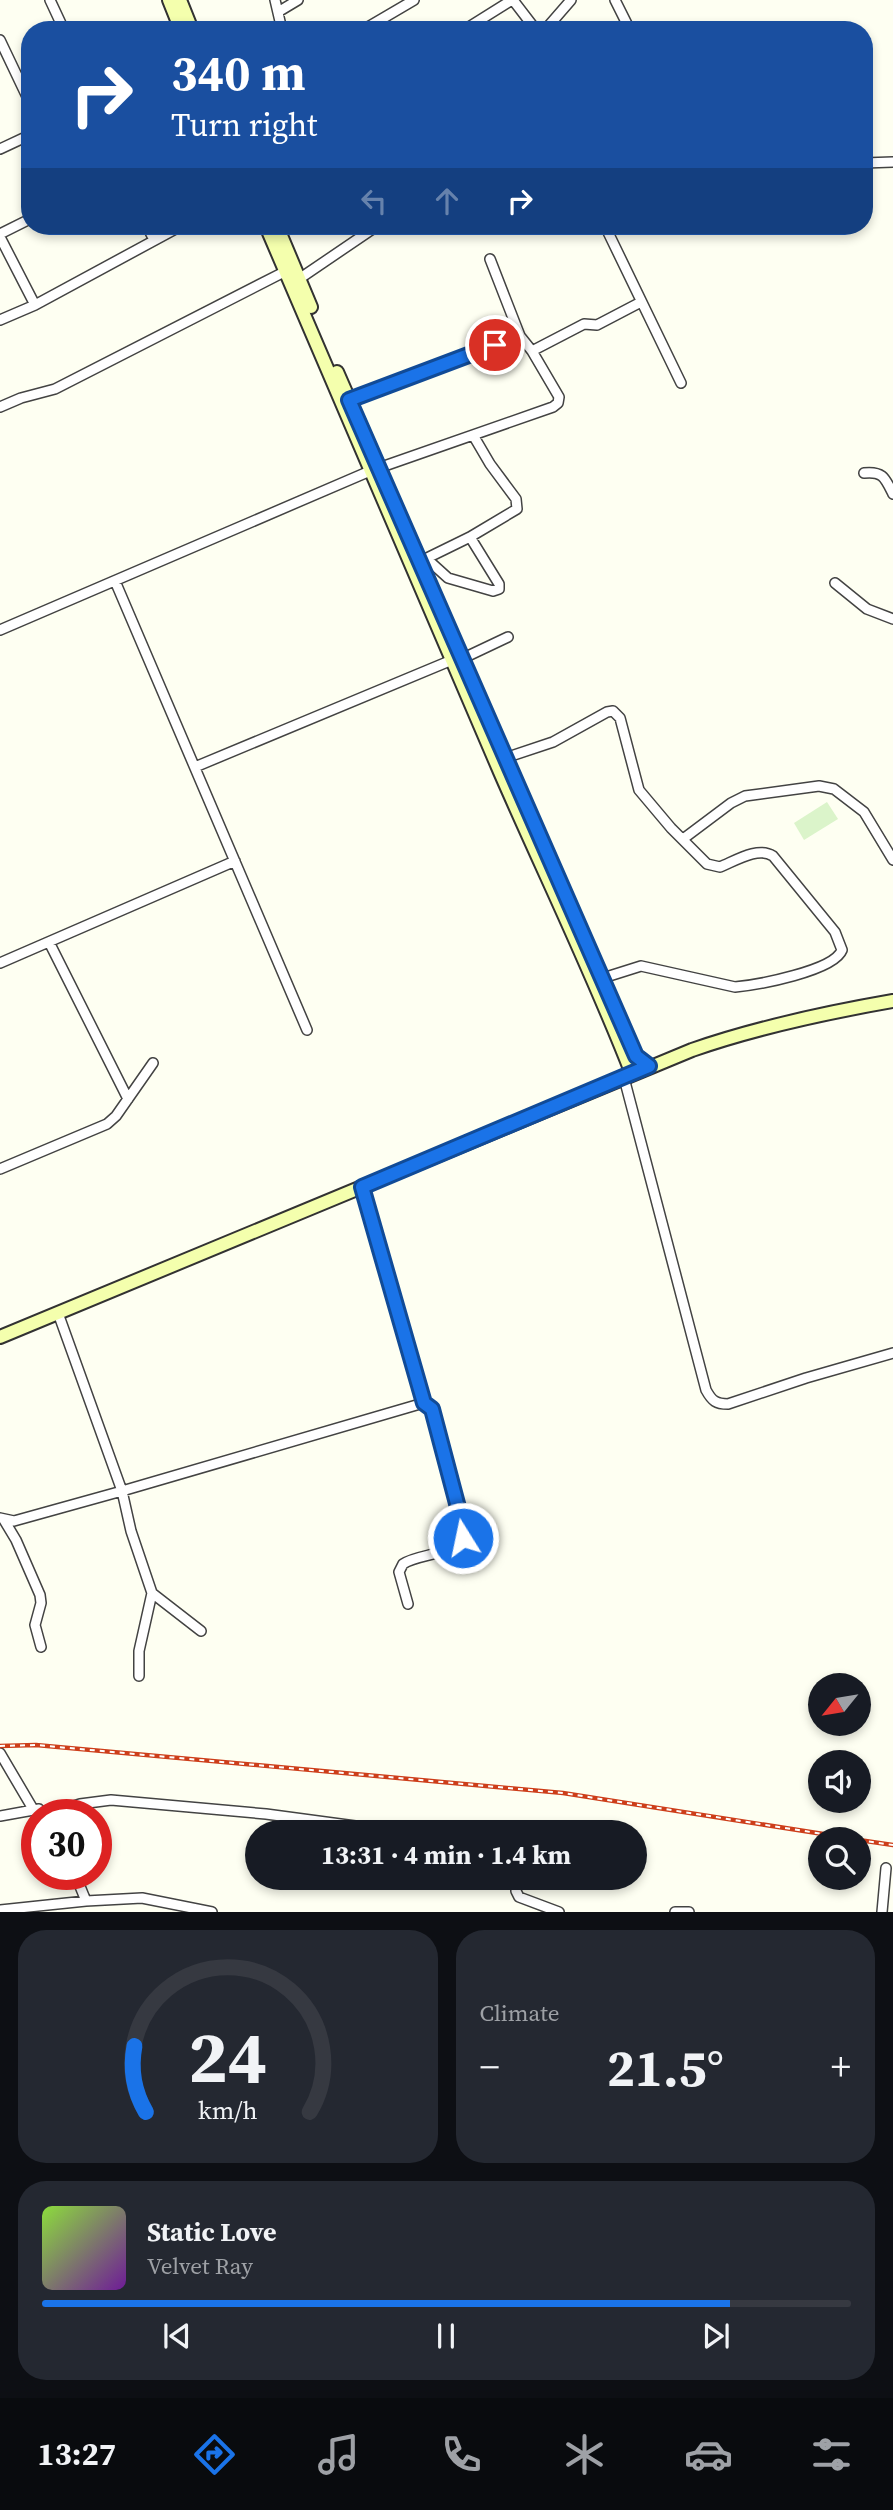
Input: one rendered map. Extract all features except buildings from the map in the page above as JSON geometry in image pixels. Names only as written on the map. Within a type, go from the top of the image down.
[{"type":"street","points":[[50,0],[60,21]]},
{"type":"street","points":[[169,0],[177,21]]},
{"type":"street","points":[[180,0],[188,21]]},
{"type":"street","points":[[275,0],[280,21]]},
{"type":"street","points":[[278,12],[298,0]]},
{"type":"street","points":[[378,21],[414,0]]},
{"type":"street","points":[[478,21],[512,0],[529,21]]},
{"type":"street","points":[[553,21],[571,0]]},
{"type":"street","points":[[615,0],[626,21]]},
{"type":"street","points":[[0,40],[21,84]]},
{"type":"street","points":[[0,149],[21,139]]},
{"type":"street","points":[[873,163],[893,162]]},
{"type":"street","points":[[21,224],[0,235],[35,305]]},
{"type":"street","points":[[152,235],[154,240]]},
{"type":"street","points":[[0,320],[35,305],[164,235]]},
{"type":"street","points":[[271,235],[457,659],[614,1027],[706,1390],[718,1404],[728,1404],[893,1353]]},
{"type":"street","points":[[280,235],[349,400],[375,470],[424,560],[457,659],[505,758],[636,1056],[649,1066]]},
{"type":"street","points":[[299,279],[364,235]]},
{"type":"street","points":[[609,235],[681,383]]},
{"type":"street","points":[[0,629],[375,470],[558,403],[559,397],[520,336],[490,259]]},
{"type":"street","points":[[0,407],[55,389],[286,271]]},
{"type":"street","points":[[532,351],[584,324],[597,326],[641,302]]},
{"type":"street","points":[[349,400],[520,336]]},
{"type":"street","points":[[424,560],[514,513],[517,505],[473,435]]},
{"type":"street","points":[[864,473],[875,472],[881,475],[893,494]]},
{"type":"street","points":[[424,560],[448,578],[493,591],[499,589],[499,584],[470,537]]},
{"type":"street","points":[[115,581],[307,1030]]},
{"type":"street","points":[[835,583],[867,609],[893,619]]},
{"type":"street","points":[[195,767],[508,636]]},
{"type":"street","points":[[505,758],[553,742],[613,711],[621,718],[639,790],[683,839],[707,864],[714,867],[768,852],[835,932],[842,950],[840,956],[834,960],[799,974],[742,986],[685,977],[641,966],[603,978]]},
{"type":"street","points":[[683,839],[744,796],[819,786],[834,789],[864,812],[893,860]]},
{"type":"street","points":[[0,963],[235,861]]},
{"type":"street","points":[[49,942],[128,1099]]},
{"type":"street","points":[[0,1337],[649,1066],[753,1029],[893,1001]]},
{"type":"street","points":[[0,1169],[98,1129],[116,1116],[153,1063]]},
{"type":"street","points":[[362,1187],[424,1403],[432,1409],[464,1530],[463,1538],[453,1547],[402,1564],[399,1572],[408,1604]]},
{"type":"street","points":[[58,1313],[122,1491],[131,1531],[152,1593],[138,1656],[139,1676]]},
{"type":"street","points":[[2,1519],[14,1521],[424,1403]]},
{"type":"street","points":[[2,1519],[16,1540],[40,1595],[41,1603],[35,1625],[41,1647]]},
{"type":"street","points":[[152,1593],[201,1631]]},
{"type":"street","points":[[0,1753],[27,1799]]},
{"type":"street","points":[[112,1800],[311,1820]]},
{"type":"street","points":[[0,1816],[21,1812]]},
{"type":"street","points":[[882,1912],[886,1868]]},
{"type":"street","points":[[81,1890],[85,1912]]},
{"type":"street","points":[[516,1890],[519,1897],[559,1912]]},
{"type":"street","points":[[0,1910],[142,1898],[212,1912]]},
{"type":"street","points":[[675,1912],[689,1912]]},
{"type":"green space","points":[[827,802],[838,819],[804,840],[794,823]]},
{"type":"railway","points":[[0,1746],[36,1745],[563,1793],[808,1832]]},
{"type":"railway","points":[[871,1842],[893,1845]]},
{"type":"route","points":[[463,1538],[464,1530],[432,1409],[424,1403],[362,1187],[649,1066],[636,1056],[349,400],[495,345]]}]
